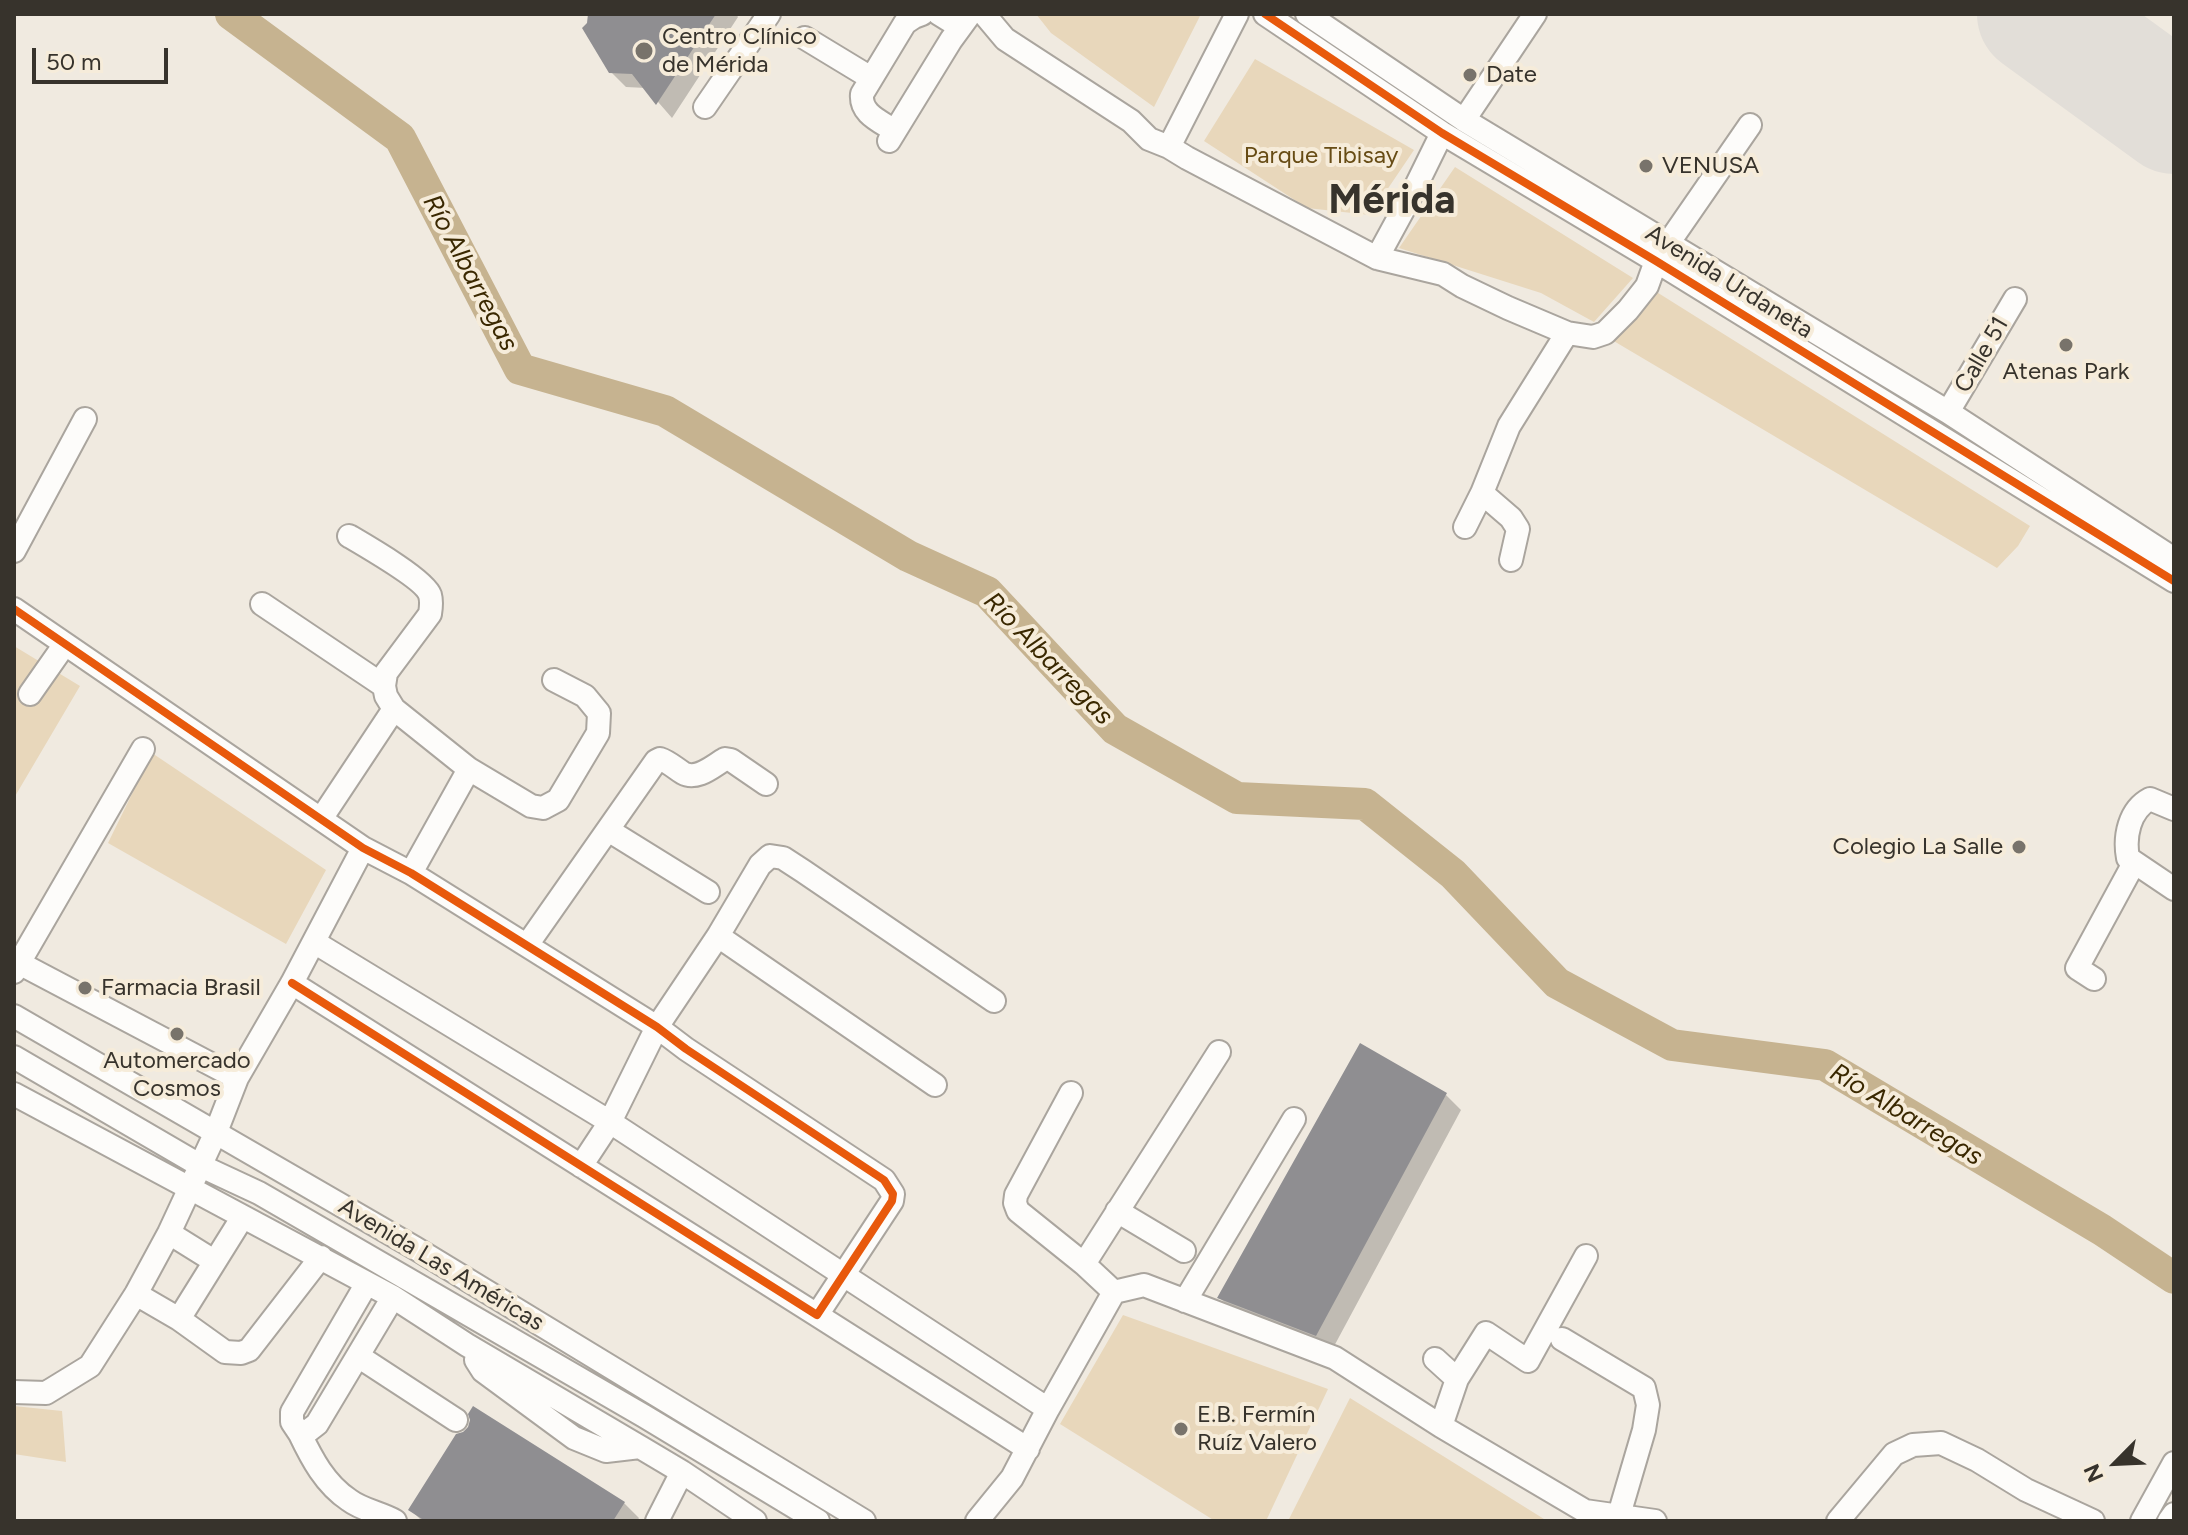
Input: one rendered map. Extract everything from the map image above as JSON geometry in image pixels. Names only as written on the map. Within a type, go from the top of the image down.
[{"type":"street","points":[[922,14],[905,23],[862,94],[861,103],[865,111],[891,137],[965,20],[939,14]]},
{"type":"street","points":[[984,14],[1005,39],[1131,121],[1149,139],[1377,258],[1443,274],[1508,308],[1567,333],[1593,337],[1605,333],[1647,286],[1663,253],[1750,125]]},
{"type":"street","points":[[1169,147],[1237,14]]},
{"type":"street","name":"Avenida Urdaneta","points":[[1265,14],[1442,133],[1948,412],[2171,551]]},
{"type":"street","name":"Avenida Urdaneta","points":[[1307,14],[1663,253],[2174,581]]},
{"type":"street","points":[[1464,120],[1535,14]]},
{"type":"street","points":[[705,107],[767,15]]},
{"type":"street","points":[[805,38],[871,78]]},
{"type":"street","points":[[1377,258],[1442,133]]},
{"type":"street","name":"Calle 51","points":[[1948,412],[2015,299]]},
{"type":"street","points":[[1465,527],[1509,426],[1567,333]]},
{"type":"street","points":[[14,551],[85,419]]},
{"type":"street","points":[[1482,493],[1511,518],[1518,529],[1511,560]]},
{"type":"street","points":[[349,536],[417,580],[429,593],[430,614],[386,673],[384,686],[394,709],[469,769],[531,806],[543,808],[558,800],[598,733],[599,713],[585,696],[554,680]]},
{"type":"street","points":[[262,604],[384,686]]},
{"type":"street","points":[[14,609],[363,848],[411,873],[657,1027],[884,1180],[893,1194],[888,1210],[817,1315]]},
{"type":"street","points":[[30,694],[65,644]]},
{"type":"street","points":[[321,819],[394,709]]},
{"type":"street","points":[[143,749],[17,968],[237,1078]]},
{"type":"street","points":[[527,945],[649,769],[660,759],[687,776],[701,773],[725,759],[731,760],[766,784]]},
{"type":"street","points":[[411,873],[469,769]]},
{"type":"street","points":[[2174,809],[2150,799],[2139,805],[2128,829],[2126,845],[2128,858],[2174,889]]},
{"type":"street","points":[[608,830],[708,892]]},
{"type":"street","points":[[14,1392],[46,1393],[90,1366],[136,1294],[169,1233],[216,1132],[237,1078],[292,983],[363,848]]},
{"type":"street","points":[[581,1166],[610,1122],[657,1027],[718,936],[760,865],[770,856],[776,856],[803,871],[994,1001]]},
{"type":"street","points":[[2094,979],[2077,968],[2134,863]]},
{"type":"street","points":[[718,936],[935,1085]]},
{"type":"street","points":[[314,942],[610,1122],[1048,1409]]},
{"type":"street","points":[[292,983],[1028,1449]]},
{"type":"street","name":"Avenida Las Américas","points":[[14,1016],[415,1248],[864,1521]]},
{"type":"street","points":[[1084,1264],[1219,1052]]},
{"type":"street","name":"Avenida Las Américas","points":[[14,1057],[201,1166],[259,1193],[644,1416],[818,1521]]},
{"type":"street","points":[[1071,1093],[1016,1195],[1015,1203],[1018,1211],[1114,1292]]},
{"type":"street","points":[[14,1094],[393,1297],[467,1345],[682,1472],[755,1521]]},
{"type":"street","points":[[1185,1301],[1294,1119]]},
{"type":"street","points":[[1117,1211],[1184,1251]]},
{"type":"street","points":[[179,1319],[242,1218]]},
{"type":"street","points":[[169,1233],[214,1261]]},
{"type":"street","points":[[1441,1426],[1457,1379],[1486,1333],[1528,1361],[1586,1256]]},
{"type":"street","points":[[136,1294],[179,1319],[225,1352],[241,1353],[249,1350],[321,1257]]},
{"type":"street","points":[[367,1283],[292,1412],[292,1422],[326,1480],[350,1502],[395,1521]]},
{"type":"street","points":[[977,1521],[1012,1478],[1114,1292],[1144,1285],[1335,1358],[1580,1516],[1619,1515],[1655,1521]]},
{"type":"street","points":[[300,1434],[317,1424],[393,1297]]},
{"type":"street","points":[[1562,1339],[1644,1388],[1648,1405],[1644,1430],[1619,1515]]},
{"type":"street","points":[[358,1356],[456,1420]]},
{"type":"street","points":[[1435,1359],[1457,1379]]},
{"type":"street","points":[[1838,1521],[1894,1454],[1913,1445],[1941,1443],[1977,1460],[2026,1490],[2093,1521]]},
{"type":"street","points":[[2142,1521],[2174,1463]]},
{"type":"street","points":[[657,1521],[682,1472]]},
{"type":"street","points":[[2169,1521],[2174,1514]]},
{"type":"green space","points":[[1036,14],[1200,16],[1154,107],[1051,33]]},
{"type":"green space","name":"Parque Tibisay","points":[[1255,59],[1414,150],[1370,215],[1307,208],[1204,141]]},
{"type":"green space","name":"Parque Tibisay","points":[[1455,167],[1633,278],[1594,322],[1541,293],[1399,248]]},
{"type":"green space","points":[[1655,291],[2030,526],[2018,546],[1997,568],[1612,340],[1635,320]]},
{"type":"green space","points":[[14,646],[80,686],[14,798]]},
{"type":"green space","points":[[152,753],[326,870],[286,944],[108,843]]},
{"type":"green space","name":"E.B. Fermín Ruíz Valero","points":[[1123,1315],[1328,1389],[1266,1521],[1215,1521],[1060,1424]]},
{"type":"green space","points":[[1350,1398],[1544,1519],[1543,1521],[1288,1521]]},
{"type":"green space","points":[[14,1406],[62,1411],[66,1462],[14,1454]]},
{"type":"building","name":"Centro Clínico de Mérida","points":[[588,14],[716,14],[656,105],[632,74],[609,73],[582,28],[587,23]]},
{"type":"building","points":[[1360,1043],[1447,1093],[1316,1336],[1217,1298]]},
{"type":"building","points":[[473,1406],[625,1502],[613,1521],[425,1521],[408,1510],[456,1434],[468,1427],[468,1414]]},
{"type":"waterway","name":"Río Albarregas","points":[[231,14],[400,138],[520,369],[665,411],[908,556],[987,592],[1115,729],[1237,798],[1365,804],[1453,874],[1557,983],[1672,1045],[1825,1065],[2102,1230],[2174,1278]]},
{"type":"runway","points":[[2038,14],[2174,113]]},
{"type":"cycle path","points":[[1265,14],[1442,133],[1656,261],[2174,581]]},
{"type":"cycle path","points":[[14,609],[363,848],[411,873],[657,1027],[884,1180],[893,1194],[892,1201],[817,1315],[292,983]]},
{"type":"place","name":"Centro Clínico de Mérida","points":[[644,51]]},
{"type":"place","name":"Date","points":[[1470,75]]},
{"type":"place","name":"VENUSA","points":[[1646,166]]},
{"type":"place","name":"Atenas Park","points":[[2066,345]]},
{"type":"place","name":"Colegio La Salle","points":[[2019,847]]},
{"type":"place","name":"Farmacia Brasil","points":[[85,988]]},
{"type":"place","name":"Automercado Cosmos","points":[[177,1034]]},
{"type":"place","name":"E.B. Fermín Ruíz Valero","points":[[1181,1429]]},
{"type":"district","name":"Mérida","points":[[1392,201]]}]
